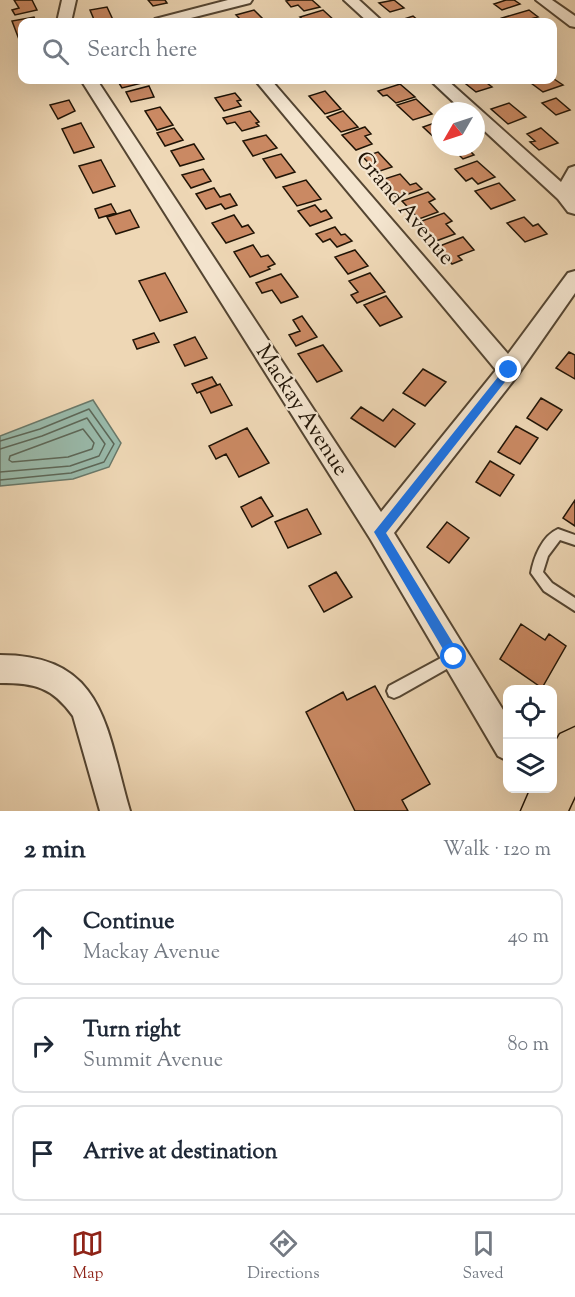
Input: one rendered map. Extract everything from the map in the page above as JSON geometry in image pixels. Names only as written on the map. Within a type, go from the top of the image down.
[{"type":"main road","points":[[541,802],[575,749]]},
{"type":"street","points":[[65,18],[69,0]]},
{"type":"street","points":[[176,18],[245,0]]},
{"type":"street","points":[[351,0],[371,18]]},
{"type":"street","points":[[543,0],[575,23]]},
{"type":"street","name":"Mackay Avenue","points":[[92,84],[380,532],[503,739]]},
{"type":"street","name":"Grand Avenue","points":[[266,84],[509,370]]},
{"type":"street","points":[[442,84],[462,102]]},
{"type":"street","points":[[485,122],[570,201]]},
{"type":"street","points":[[570,201],[575,172]]},
{"type":"street","points":[[380,532],[509,370],[575,278]]},
{"type":"street","points":[[0,669],[23,668],[44,673],[63,683],[79,699],[91,721],[115,811]]},
{"type":"lane","points":[[575,540],[558,534],[548,544],[539,560],[537,573],[548,587],[575,605]]},
{"type":"lane","points":[[394,691],[454,657]]},
{"type":"water","points":[[93,400],[121,443],[109,467],[73,479],[0,486],[0,436]]},
{"type":"building","points":[[14,0],[32,0],[37,10],[15,15],[12,10],[19,8]]},
{"type":"building","points":[[148,0],[165,0],[167,3],[153,6]]},
{"type":"building","points":[[312,0],[320,7],[304,11],[298,5],[291,7],[286,1]]},
{"type":"building","points":[[394,0],[404,8],[390,12],[379,3]]},
{"type":"building","points":[[514,0],[520,4],[502,10],[494,4]]},
{"type":"building","points":[[107,7],[112,18],[93,18],[90,10]]},
{"type":"building","points":[[254,10],[262,18],[239,18],[236,15]]},
{"type":"building","points":[[323,10],[332,18],[301,18]]},
{"type":"building","points":[[529,10],[538,17],[534,18],[502,18]]},
{"type":"building","points":[[18,20],[18,37],[12,21]]},
{"type":"building","points":[[557,81],[563,85],[543,92],[532,84],[557,84]]},
{"type":"building","points":[[120,84],[138,84],[122,88]]},
{"type":"building","points":[[400,84],[415,97],[396,103],[378,91]]},
{"type":"building","points":[[466,84],[488,84],[492,87],[476,92]]},
{"type":"building","points":[[149,86],[154,97],[131,102],[126,92]]},
{"type":"building","points":[[325,91],[341,109],[325,114],[309,96]]},
{"type":"building","points":[[235,93],[241,100],[237,101],[241,106],[224,111],[215,98]]},
{"type":"building","points":[[556,98],[570,110],[556,115],[542,103]]},
{"type":"building","points":[[416,99],[431,114],[413,120],[397,105]]},
{"type":"building","points":[[69,100],[75,111],[58,119],[50,105]]},
{"type":"building","points":[[509,103],[526,117],[508,124],[491,109]]},
{"type":"building","points":[[160,107],[173,125],[157,130],[145,111]]},
{"type":"building","points":[[250,111],[259,122],[256,123],[259,126],[242,131],[235,122],[227,124],[223,118]]},
{"type":"building","points":[[343,111],[358,127],[341,132],[327,117]]},
{"type":"building","points":[[81,123],[94,147],[74,153],[62,129]]},
{"type":"building","points":[[431,124],[431,134],[423,127]]},
{"type":"building","points":[[365,127],[371,134],[365,136],[372,144],[356,150],[342,135]]},
{"type":"building","points":[[174,128],[183,140],[165,146],[157,133]]},
{"type":"building","points":[[541,128],[558,143],[539,150],[530,142],[535,141],[527,134]]},
{"type":"building","points":[[266,135],[277,148],[253,156],[243,141]]},
{"type":"building","points":[[194,144],[204,159],[180,166],[171,151]]},
{"type":"building","points":[[378,152],[392,167],[377,172],[363,157]]},
{"type":"building","points":[[281,154],[295,172],[276,178],[263,159]]},
{"type":"building","points":[[101,160],[115,186],[93,193],[79,166]]},
{"type":"building","points":[[477,161],[495,177],[478,184],[472,178],[466,181],[455,169]]},
{"type":"building","points":[[203,169],[211,181],[191,188],[182,175]]},
{"type":"building","points":[[400,174],[410,185],[416,183],[422,189],[397,198],[381,180]]},
{"type":"building","points":[[306,180],[321,199],[297,206],[283,187]]},
{"type":"building","points":[[499,183],[515,200],[491,209],[475,191]]},
{"type":"building","points":[[214,188],[220,197],[230,194],[237,205],[225,209],[221,204],[206,209],[196,194]]},
{"type":"building","points":[[428,192],[435,199],[429,202],[438,212],[419,219],[402,201]]},
{"type":"building","points":[[111,204],[116,213],[99,218],[95,209]]},
{"type":"building","points":[[315,205],[321,212],[326,210],[332,218],[310,226],[298,211]]},
{"type":"building","points":[[130,210],[139,227],[116,234],[107,217]]},
{"type":"building","points":[[444,213],[452,221],[446,224],[455,234],[436,241],[419,222]]},
{"type":"building","points":[[234,215],[242,227],[248,225],[254,233],[226,243],[212,223]]},
{"type":"building","points":[[524,217],[533,226],[538,224],[547,234],[525,242],[507,223]]},
{"type":"building","points":[[335,227],[341,235],[345,234],[352,241],[337,247],[330,239],[323,242],[316,234]]},
{"type":"building","points":[[463,237],[474,250],[458,256],[462,260],[452,264],[437,247]]},
{"type":"building","points":[[253,245],[261,257],[268,255],[275,264],[268,267],[270,269],[250,277],[234,252]]},
{"type":"building","points":[[355,250],[368,266],[348,274],[335,257]]},
{"type":"building","points":[[165,273],[187,312],[160,321],[139,281]]},
{"type":"building","points":[[370,273],[385,292],[357,303],[351,295],[358,292],[349,281]]},
{"type":"building","points":[[281,274],[298,297],[281,303],[272,290],[262,293],[256,283]]},
{"type":"building","points":[[386,296],[402,317],[380,326],[364,305]]},
{"type":"building","points":[[302,316],[317,337],[296,346],[289,335],[300,331],[293,320]]},
{"type":"building","points":[[154,333],[159,342],[137,349],[133,340]]},
{"type":"building","points":[[195,337],[207,358],[185,366],[174,345]]},
{"type":"building","points":[[323,345],[342,371],[317,382],[298,354]]},
{"type":"building","points":[[569,352],[575,355],[575,379],[556,368]]},
{"type":"building","points":[[423,369],[446,382],[425,406],[403,393]]},
{"type":"building","points":[[212,377],[217,385],[197,393],[192,384]]},
{"type":"building","points":[[220,384],[232,405],[211,413],[200,392]]},
{"type":"building","points":[[541,398],[562,410],[547,430],[527,418]]},
{"type":"building","points":[[361,407],[383,421],[393,409],[415,424],[395,447],[351,418]]},
{"type":"building","points":[[516,426],[538,438],[520,464],[498,452]]},
{"type":"building","points":[[247,428],[269,463],[239,477],[226,454],[216,459],[209,446]]},
{"type":"building","points":[[490,461],[514,475],[500,496],[476,482]]},
{"type":"building","points":[[261,497],[273,516],[252,527],[241,507]]},
{"type":"building","points":[[575,500],[575,526],[563,518]]},
{"type":"building","points":[[307,509],[321,534],[288,548],[275,522]]},
{"type":"building","points":[[447,522],[469,538],[449,563],[427,547]]},
{"type":"building","points":[[336,572],[352,597],[324,612],[309,586]]},
{"type":"building","points":[[521,624],[545,640],[549,634],[566,646],[544,685],[538,685],[500,659]]},
{"type":"building","points":[[375,686],[430,784],[402,800],[408,811],[355,811],[306,712],[343,692],[347,700]]},
{"type":"route","points":[[454,657],[380,532],[509,370]]}]
